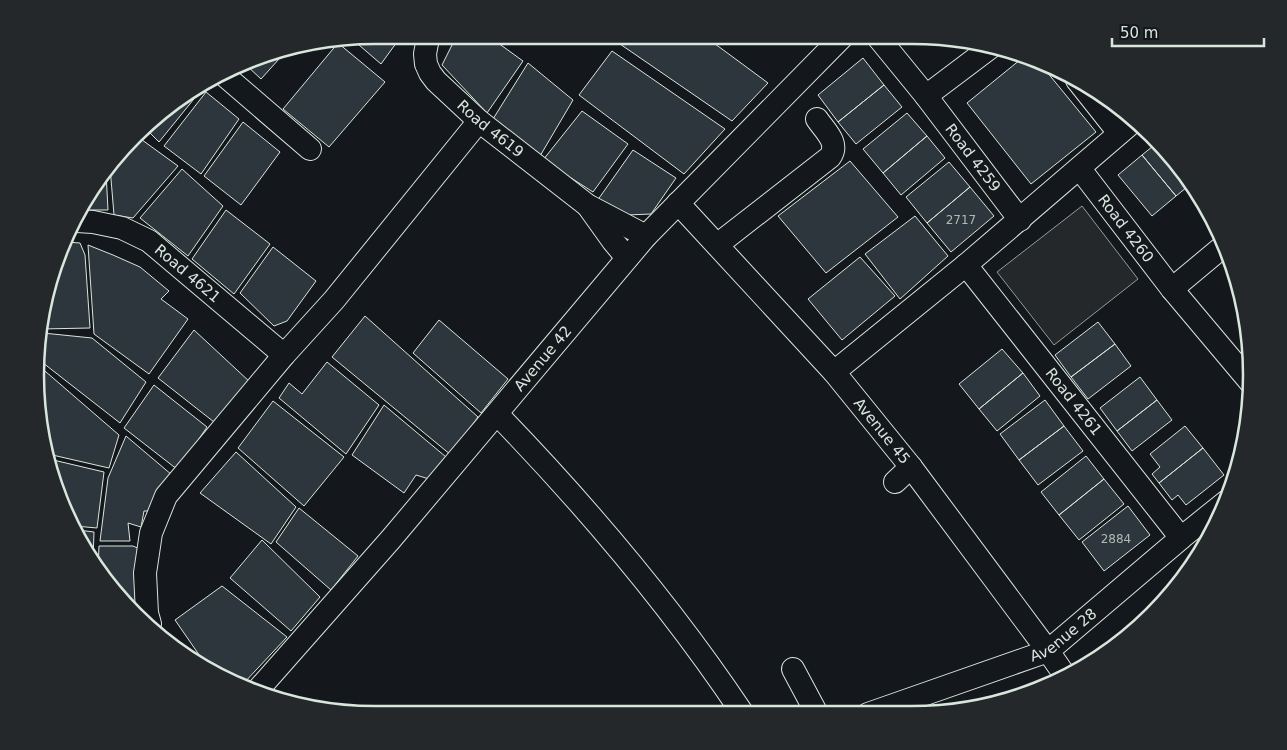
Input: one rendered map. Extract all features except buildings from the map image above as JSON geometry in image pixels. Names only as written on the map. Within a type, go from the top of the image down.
[{"type":"street","name":"Road 4619","points":[[427,44],[426,64],[430,73],[436,81],[479,121],[587,205],[646,236]]},
{"type":"street","name":"Avenue 42","points":[[261,686],[391,539],[646,236],[835,44]]},
{"type":"street","name":"Road 4259","points":[[883,44],[926,96],[1020,220]]},
{"type":"street","points":[[926,96],[985,52]]},
{"type":"street","points":[[228,78],[310,149]]},
{"type":"street","points":[[834,372],[1020,220],[1127,127],[1104,105]]},
{"type":"street","points":[[717,245],[830,157],[834,144],[816,120]]},
{"type":"street","points":[[148,615],[145,573],[151,533],[166,496],[284,356],[334,300],[479,121]]},
{"type":"street","name":"Road 4260","points":[[1080,169],[1172,289],[1243,373]]},
{"type":"street","name":"Avenue 45","points":[[678,203],[834,372],[911,467],[1062,671]]},
{"type":"street","name":"Road 4619","points":[[587,205],[627,258]]},
{"type":"street","name":"Road 4621","points":[[82,221],[122,228],[149,241],[284,356]]},
{"type":"street","points":[[1172,289],[1219,250]]},
{"type":"street","name":"Road 4261","points":[[966,265],[1181,538]]},
{"type":"street","points":[[497,414],[591,516],[645,580],[685,618],[738,706]]},
{"type":"street","points":[[895,482],[911,467]]},
{"type":"street","name":"Avenue 28","points":[[891,706],[1048,651],[1214,512]]},
{"type":"street","points":[[793,669],[812,706]]},
{"type":"shaded area","points":[[1082,206],[1138,279],[1054,345],[997,272]]}]
